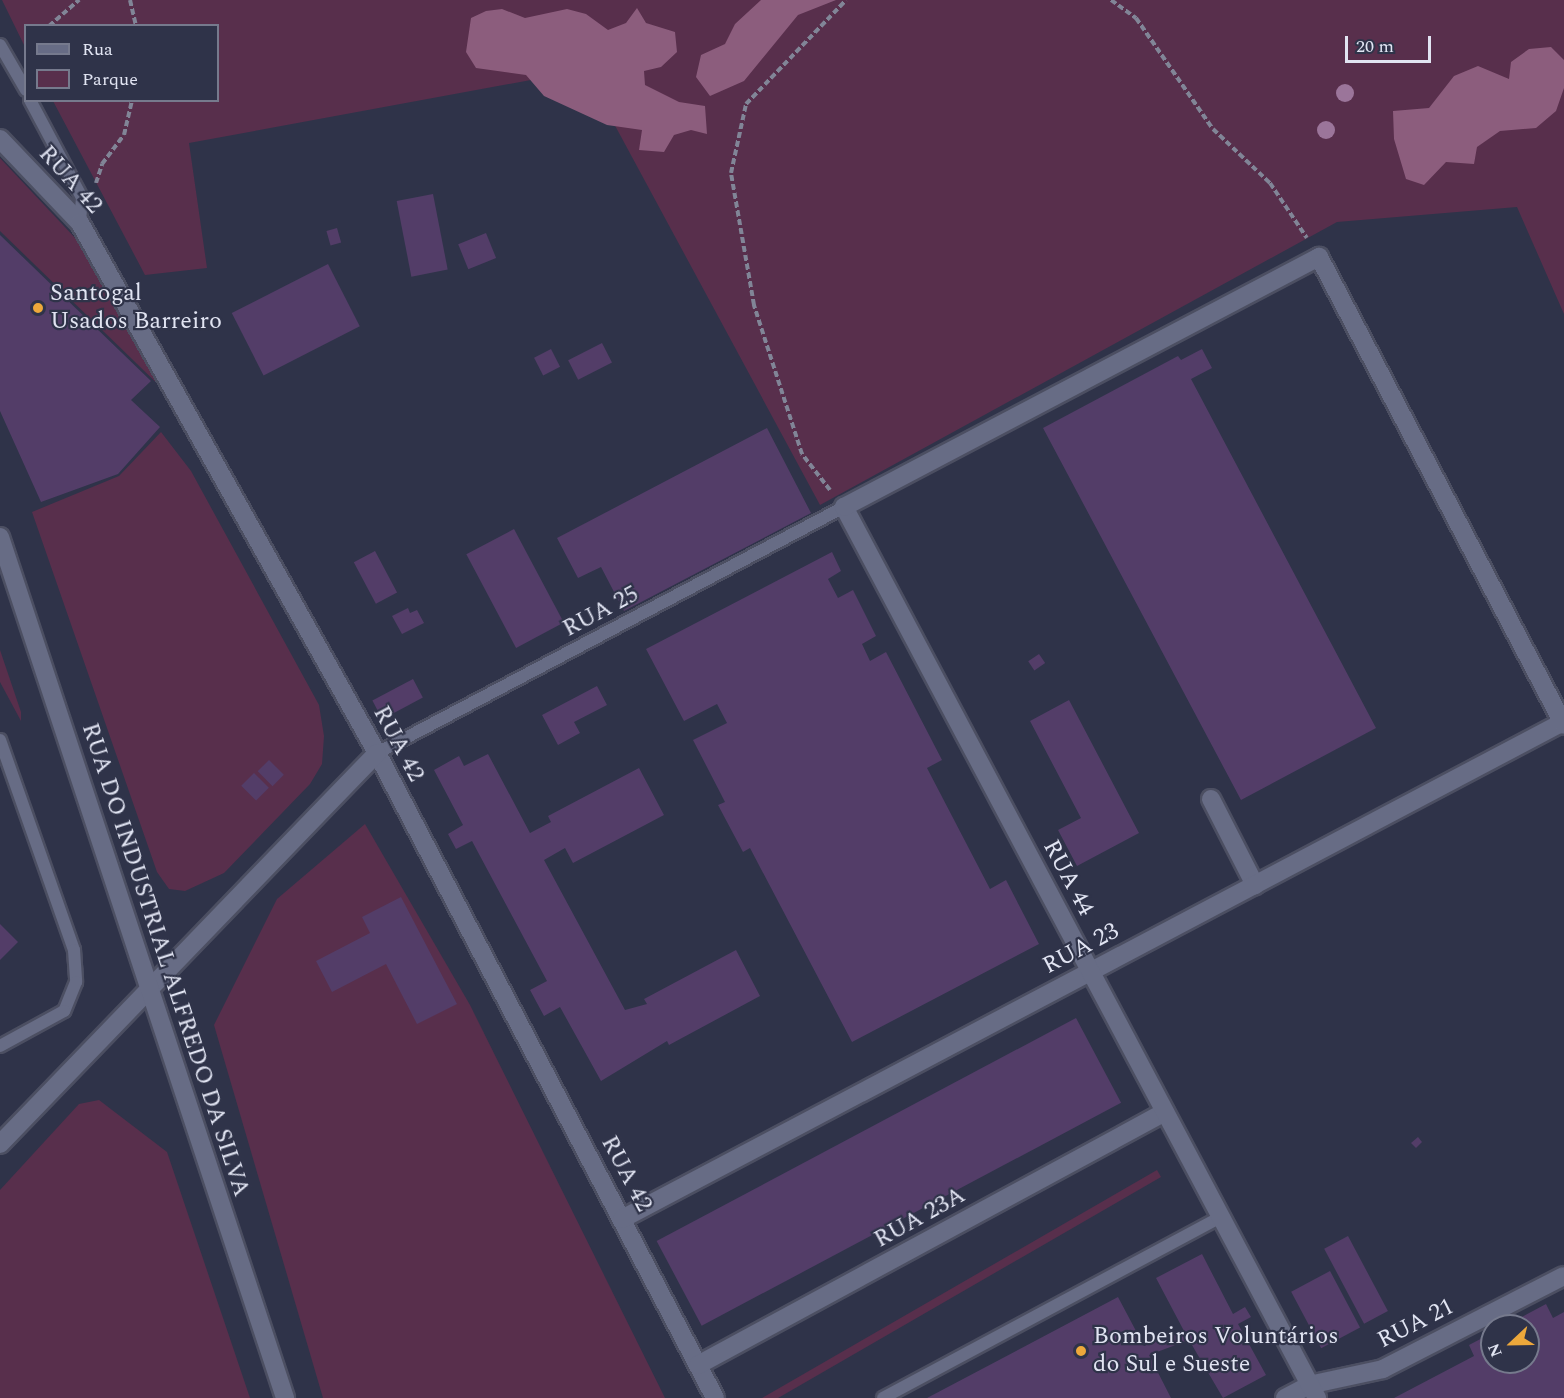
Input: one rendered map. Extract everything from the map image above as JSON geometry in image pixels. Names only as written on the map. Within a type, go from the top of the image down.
[{"type":"street","name":"RUA 42","points":[[0,139],[80,223],[377,753],[715,1398]]},
{"type":"street","points":[[844,507],[1319,257],[1563,723]]},
{"type":"street","name":"RUA 44","points":[[844,507],[1313,1391]]},
{"type":"street","name":"RUA DO INDUSTRIAL ALFREDO DA SILVA","points":[[0,537],[285,1398]]},
{"type":"street","name":"RUA 23","points":[[622,1219],[1563,723]]},
{"type":"street","points":[[0,1144],[377,753]]},
{"type":"street","points":[[1211,799],[1255,885]]},
{"type":"street","name":"RUA 23A","points":[[698,1365],[1164,1112]]},
{"type":"street","name":"RUA 21","points":[[1285,1398],[1383,1369],[1564,1276]]},
{"type":"lane","points":[[0,45],[24,87]]},
{"type":"lane","points":[[31,102],[82,198],[80,223]]},
{"type":"lane","name":"RUA 25","points":[[377,753],[844,507]]},
{"type":"lane","points":[[0,740],[74,950],[76,982],[64,1011],[0,1046]]},
{"type":"lane","points":[[884,1398],[1220,1217]]},
{"type":"path","points":[[51,24],[79,0]]},
{"type":"path","points":[[130,0],[136,24]]},
{"type":"path","points":[[844,507],[802,454],[754,305],[731,173],[746,104],[846,0]]},
{"type":"path","points":[[1111,0],[1136,18],[1206,121],[1270,183],[1319,257]]},
{"type":"path","points":[[82,198],[96,186],[102,164],[124,135],[132,102]]},
{"type":"green space","points":[[2,0],[1564,0],[1564,314],[1517,207],[1337,222],[820,505],[585,70],[189,143],[207,268],[145,275],[54,102],[219,102],[219,24],[24,24],[24,45]]},
{"type":"green space","points":[[0,158],[93,257],[167,393],[0,231]]},
{"type":"green space","points":[[161,432],[191,471],[319,705],[324,736],[322,764],[310,784],[224,873],[185,891],[169,889],[157,872],[32,512],[119,476]]},
{"type":"green space","points":[[0,650],[21,712],[21,721],[0,682]]},
{"type":"green space","points":[[365,824],[470,1005],[665,1398],[323,1398],[214,1025],[277,899]]},
{"type":"green space","points":[[99,1100],[167,1152],[250,1398],[0,1398],[0,1190],[79,1104]]},
{"type":"green space","points":[[1157,1170],[1161,1177],[778,1398],[762,1398]]},
{"type":"shaded area","points":[[761,0],[836,0],[798,15],[744,81],[710,96],[696,77],[701,55],[725,44],[735,24]]},
{"type":"shaded area","points":[[637,8],[646,23],[675,32],[677,52],[661,67],[644,71],[645,85],[679,102],[705,106],[707,134],[691,130],[674,135],[664,152],[639,150],[642,130],[607,125],[544,96],[526,75],[476,68],[466,52],[471,18],[486,11],[502,9],[525,18],[567,9],[586,14],[608,30],[626,23]]},
{"type":"shaded area","points":[[1551,47],[1564,60],[1564,88],[1556,111],[1536,128],[1500,131],[1477,147],[1474,164],[1446,162],[1424,185],[1406,179],[1394,139],[1393,111],[1429,108],[1454,76],[1478,66],[1509,79],[1511,62],[1529,49]]},
{"type":"building","points":[[433,194],[448,270],[411,277],[397,201]]},
{"type":"building","points":[[337,228],[341,242],[331,245],[326,231]]},
{"type":"building","points":[[486,233],[496,258],[468,269],[458,244]]},
{"type":"building","name":"Santogal Usados Barreiro","points":[[0,235],[151,381],[131,400],[160,427],[118,474],[41,502],[0,411]]},
{"type":"building","points":[[328,264],[360,326],[264,375],[232,313]]},
{"type":"building","points":[[602,343],[612,363],[578,380],[568,360]]},
{"type":"building","points":[[551,349],[560,367],[543,375],[534,358]]},
{"type":"building","points":[[1202,349],[1212,368],[1191,379],[1376,728],[1241,800],[1043,428],[1178,356],[1181,360]]},
{"type":"building","points":[[767,428],[811,513],[624,611],[601,567],[578,578],[557,538]]},
{"type":"building","points":[[514,529],[564,623],[516,648],[466,554]]},
{"type":"building","points":[[375,551],[397,592],[376,604],[354,562]]},
{"type":"building","points":[[832,552],[841,571],[828,579],[838,598],[853,590],[876,636],[862,644],[870,661],[886,652],[942,760],[927,768],[990,889],[1006,880],[1039,944],[852,1042],[750,848],[743,852],[718,805],[725,802],[693,740],[727,723],[717,704],[684,721],[646,649]]},
{"type":"building","points":[[408,608],[410,613],[417,610],[424,623],[402,634],[392,616]]},
{"type":"building","points":[[1039,654],[1045,663],[1034,670],[1028,661]]},
{"type":"building","points":[[413,679],[423,698],[382,719],[372,701]]},
{"type":"building","points":[[597,686],[607,705],[574,722],[580,733],[558,745],[542,715]]},
{"type":"building","points":[[1069,700],[1139,833],[1077,866],[1058,830],[1081,818],[1030,721]]},
{"type":"building","points":[[488,754],[530,833],[551,822],[548,816],[639,768],[664,815],[573,863],[565,848],[544,860],[625,1010],[647,1004],[644,999],[736,950],[760,996],[669,1045],[667,1041],[601,1081],[560,1007],[544,1016],[530,990],[547,981],[472,841],[456,849],[448,834],[463,825],[434,770],[459,756],[464,766]]},
{"type":"building","points":[[269,760],[284,775],[273,786],[258,771]]},
{"type":"building","points":[[254,773],[269,788],[256,801],[241,786]]},
{"type":"building","points":[[401,897],[457,1004],[417,1024],[386,964],[332,992],[316,961],[370,933],[362,917]]},
{"type":"building","points":[[0,924],[18,942],[0,960]]},
{"type":"building","points":[[1076,1018],[1121,1103],[702,1326],[657,1241]]},
{"type":"building","points":[[1418,1137],[1422,1142],[1416,1148],[1411,1143]]},
{"type":"building","points":[[1348,1236],[1388,1311],[1364,1324],[1324,1249]]},
{"type":"building","name":"Bombeiros Voluntários do Sul e Sueste","points":[[1202,1254],[1233,1314],[1245,1307],[1251,1317],[1238,1324],[1266,1375],[1223,1398],[1189,1340],[1149,1355],[1171,1398],[927,1398],[1118,1297],[1144,1346],[1184,1331],[1156,1278]]},
{"type":"building","points":[[1330,1271],[1360,1328],[1321,1348],[1291,1292]]},
{"type":"building","points":[[1546,1304],[1553,1318],[1564,1312],[1564,1398],[1394,1398],[1474,1356],[1469,1345],[1480,1339],[1480,1374],[1540,1374],[1540,1314],[1527,1314]]},
{"type":"place","name":"Santogal Usados Barreiro","points":[[38,308]]},
{"type":"place","name":"Bombeiros Voluntários do Sul e Sueste","points":[[1081,1351]]}]
